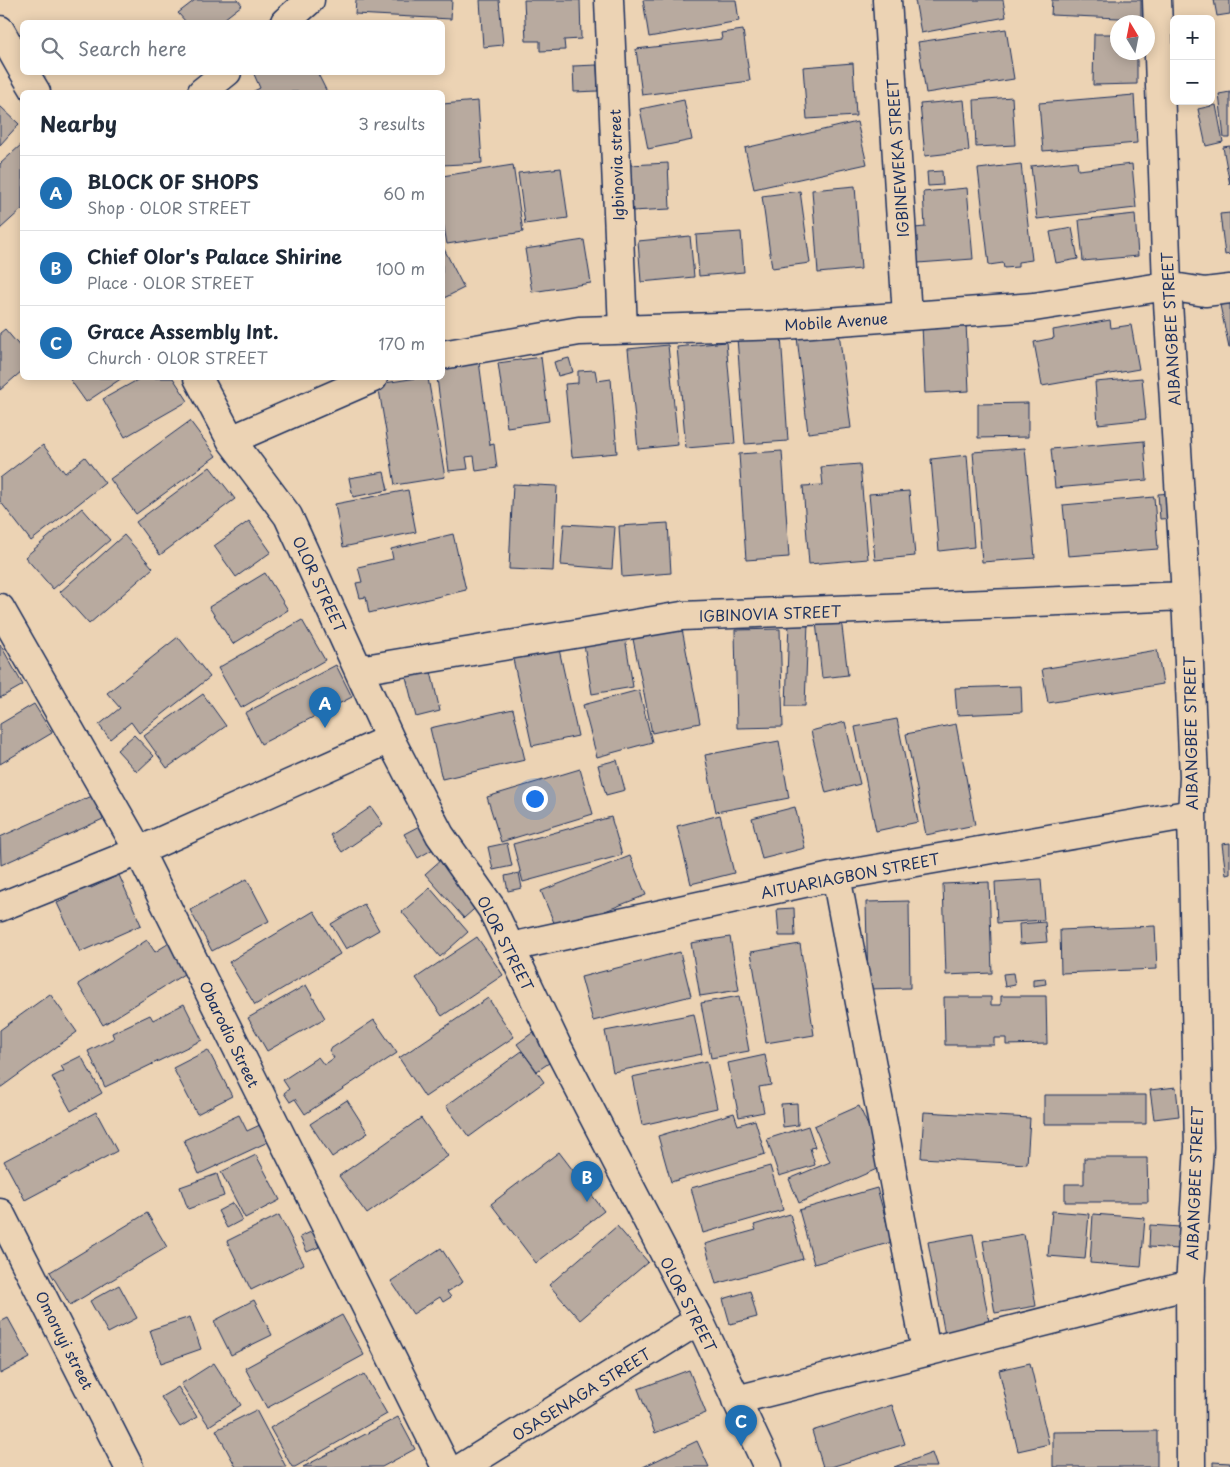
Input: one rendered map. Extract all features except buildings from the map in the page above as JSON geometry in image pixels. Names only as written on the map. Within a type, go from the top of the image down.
[{"type":"street","points":[[287,20],[310,0]]},
{"type":"street","name":"Igbinovia street","points":[[609,0],[623,330]]},
{"type":"street","name":"IGBINEWEKA STREET","points":[[887,0],[907,316]]},
{"type":"street","name":"AIBANGBEE STREET","points":[[1157,0],[1167,286],[1186,596],[1194,777],[1192,814],[1199,1147],[1190,1285],[1191,1467]]},
{"type":"street","points":[[0,30],[20,65]]},
{"type":"street","points":[[26,75],[35,90]]},
{"type":"street","points":[[204,90],[223,75]]},
{"type":"street","name":"Mobile Avenue","points":[[445,354],[579,331],[785,325],[1034,307],[1167,286],[1205,292],[1230,289]]},
{"type":"street","name":"OLOR STREET","points":[[199,380],[231,440],[288,516],[390,739],[440,835],[492,909],[557,1046],[698,1320],[768,1467]]},
{"type":"street","points":[[231,440],[368,380]]},
{"type":"street","name":"IGBINOVIA STREET","points":[[359,670],[682,616],[1186,596]]},
{"type":"street","name":"Obarodio Street","points":[[0,608],[139,851],[446,1467]]},
{"type":"street","points":[[0,907],[139,851],[390,739]]},
{"type":"street","name":"AITUARIAGBON STREET","points":[[511,947],[836,876],[1192,814]]},
{"type":"street","points":[[836,876],[926,1351]]},
{"type":"street","name":"Omoruyi street","points":[[0,1213],[129,1467]]},
{"type":"street","points":[[736,1400],[1190,1285]]},
{"type":"street","name":"OSASENAGA STREET","points":[[463,1467],[698,1320]]},
{"type":"place","name":"BLOCK OF SHOPS","points":[[325,728]]},
{"type":"place","name":"Chief Olor's Palace Shirine","points":[[587,1202]]},
{"type":"place","name":"Grace Assembly Int.","points":[[741,1446]]}]
